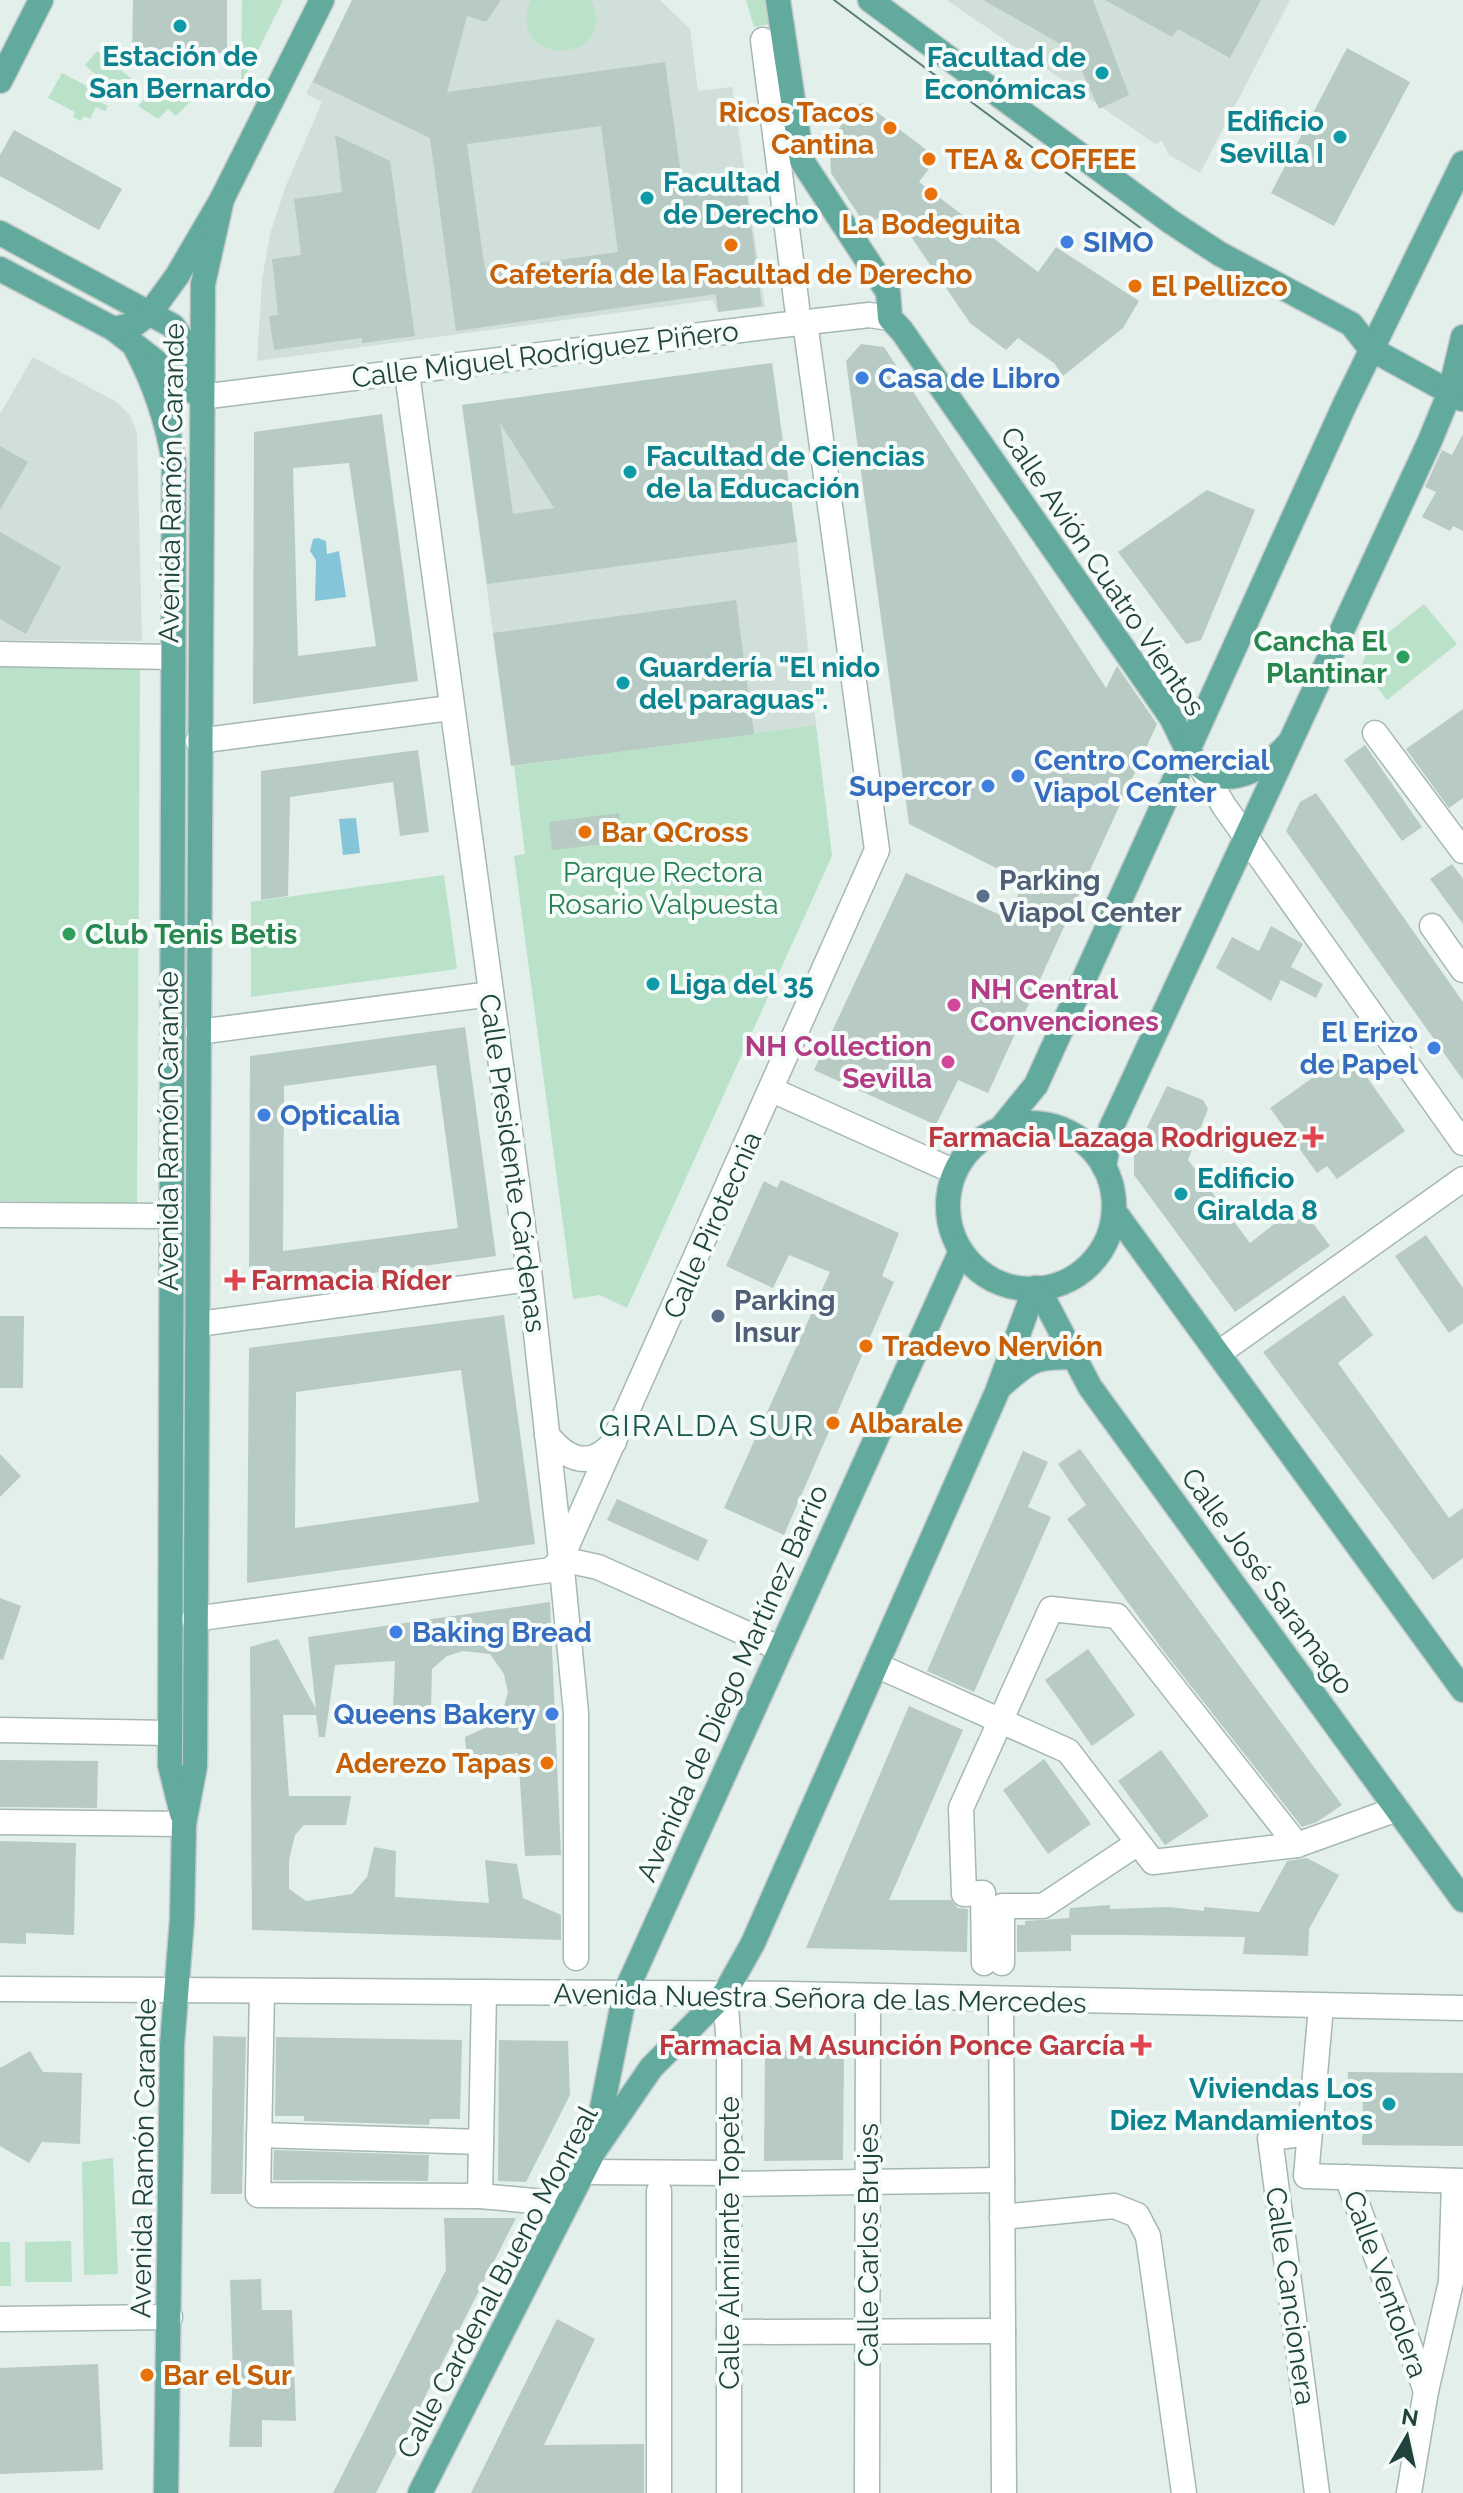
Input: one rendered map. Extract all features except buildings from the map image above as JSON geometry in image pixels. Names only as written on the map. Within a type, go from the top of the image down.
[{"type":"main road","points":[[0,81],[41,0]]},
{"type":"main road","name":"Avenida Ramón Carande","points":[[150,313],[222,199],[322,0]]},
{"type":"main road","name":"Calle Avión Cuatro Vientos","points":[[778,0],[802,161],[888,292],[890,318],[1171,717],[1195,759]]},
{"type":"main road","points":[[870,0],[1132,194],[1220,254],[1351,324],[1371,349],[1456,396]]},
{"type":"main road","points":[[1001,1128],[1035,1123],[1068,1132],[1095,1153],[1104,1167],[1112,1189],[1114,1211],[1111,1228],[1096,1257],[1070,1279],[1037,1288],[1016,1287],[994,1280],[976,1268],[961,1251],[948,1213],[955,1172],[966,1154],[982,1139],[1001,1128],[1036,1085],[1195,759],[1201,723],[1371,349],[1463,163]]},
{"type":"main road","name":"Avenida Ramón Carande","points":[[166,2493],[172,2045],[184,1824],[195,1766],[199,1324],[198,741],[203,284],[222,199]]},
{"type":"main road","points":[[1438,214],[1463,213]]},
{"type":"main road","points":[[0,233],[173,326],[187,347],[201,397]]},
{"type":"main road","points":[[0,269],[114,329],[201,397]]},
{"type":"main road","points":[[114,329],[135,324],[150,313]]},
{"type":"main road","points":[[1104,1167],[1111,1128],[1289,743],[1456,396],[1463,337]]},
{"type":"main road","name":"Avenida Ramón Carande","points":[[135,347],[153,382],[167,424],[174,462],[170,1765],[184,1824]]},
{"type":"main road","points":[[1195,759],[1221,775],[1247,773],[1269,764],[1289,743]]},
{"type":"main road","points":[[1114,1211],[1463,1690]]},
{"type":"main road","name":"Avenida de Diego Martínez Barrio","points":[[588,2161],[625,1993],[961,1251]]},
{"type":"main road","points":[[725,1993],[753,1943],[999,1388],[1037,1288]]},
{"type":"main road","name":"Calle José Saramago","points":[[1037,1288],[1090,1387],[1463,1900]]},
{"type":"main road","points":[[999,1388],[1023,1365],[1039,1357],[1074,1357]]},
{"type":"main road","name":"Calle Cardenal Bueno Monreal","points":[[420,2493],[588,2161],[651,2068],[725,1993]]},
{"type":"street","name":"Calle Pirotecnia","points":[[561,1559],[877,850],[763,40]]},
{"type":"street","name":"Calle Miguel Rodríguez Piñero","points":[[201,397],[407,373],[801,314],[890,318]]},
{"type":"street","name":"Calle Presidente Cárdenas","points":[[407,373],[450,708],[530,1279],[561,1559],[576,1713],[576,1958]]},
{"type":"street","points":[[0,654],[172,657]]},
{"type":"street","points":[[198,741],[450,708]]},
{"type":"street","points":[[1375,733],[1463,851]]},
{"type":"street","name":"Calle Avión Cuatro Vientos","points":[[1195,759],[1463,1143]]},
{"type":"street","points":[[1432,926],[1463,970]]},
{"type":"street","points":[[198,1032],[491,994]]},
{"type":"street","points":[[772,1090],[955,1172]]},
{"type":"street","points":[[1219,1353],[1463,1179]]},
{"type":"street","points":[[0,1215],[170,1216]]},
{"type":"street","points":[[199,1324],[530,1279]]},
{"type":"street","points":[[547,1435],[562,1454],[577,1459],[605,1453],[615,1440]]},
{"type":"street","points":[[194,1619],[551,1570],[561,1559],[598,1567],[781,1649]]},
{"type":"street","points":[[1138,1843],[1043,1906],[1002,1906],[993,1963],[983,1893],[964,1894],[961,1808],[1051,1609],[1117,1616],[1297,1845]]},
{"type":"street","points":[[876,1665],[1068,1751],[1153,1862],[1297,1845],[1397,1809]]},
{"type":"street","points":[[0,1730],[170,1733]]},
{"type":"street","points":[[0,1822],[184,1824]]},
{"type":"street","name":"Avenida Nuestra Señora de las Mercedes","points":[[0,1989],[725,1993],[1463,2008]]},
{"type":"street","points":[[262,1991],[258,2195],[480,2196],[567,2204]]},
{"type":"street","points":[[480,2196],[484,1992]]},
{"type":"street","name":"Calle Almirante Topete","points":[[725,1993],[729,2178],[729,2493]]},
{"type":"street","name":"Calle Carlos Brujes","points":[[867,2493],[868,1996]]},
{"type":"street","points":[[1001,2001],[1004,2493]]},
{"type":"street","points":[[1321,2007],[1306,2176],[1458,2181],[1451,2282],[1426,2391],[1409,2493]]},
{"type":"street","name":"Calle Cancionera","points":[[1309,2133],[1270,2138],[1317,2493]]},
{"type":"street","points":[[259,2135],[481,2142]]},
{"type":"street","points":[[588,2161],[729,2178],[868,2182],[1002,2180]]},
{"type":"street","name":"Calle Ventolera","points":[[1347,2177],[1426,2391]]},
{"type":"street","points":[[659,2191],[659,2493]]},
{"type":"street","points":[[1002,2217],[1114,2206],[1137,2215],[1148,2236],[1184,2493]]},
{"type":"street","points":[[0,2319],[170,2317]]},
{"type":"street","points":[[729,2332],[1003,2331]]},
{"type":"shaded area","points":[[352,0],[660,0],[690,29],[698,91],[732,87],[765,307],[718,312],[713,300],[257,361],[262,280],[270,234],[285,188],[322,102],[306,94]]},
{"type":"shaded area","points":[[947,0],[1290,0],[1200,173],[1169,155],[1162,141],[1155,144]]},
{"type":"shaded area","points":[[33,357],[115,401],[129,414],[137,432],[142,641],[0,640],[0,414]]},
{"type":"shaded area","points":[[772,363],[797,542],[816,725],[511,766],[462,405]]},
{"type":"green space","points":[[242,0],[283,0],[241,85]]},
{"type":"green space","points":[[531,0],[591,0],[596,21],[591,37],[578,47],[562,50],[546,48],[533,39],[527,23]]},
{"type":"green space","points":[[746,0],[771,0],[777,23],[754,27]]},
{"type":"green space","points":[[97,51],[132,79],[114,99],[105,90],[108,86],[85,65]]},
{"type":"green space","points":[[62,73],[89,87],[85,94],[108,106],[105,111],[96,107],[90,119],[84,116],[81,121],[73,117],[75,112],[48,98]]},
{"type":"green space","points":[[173,82],[194,98],[176,116],[168,109],[158,119],[138,106],[154,88],[161,95]]},
{"type":"green space","name":"Cancha El Plantinar","points":[[1424,604],[1457,644],[1387,700],[1361,666],[1369,648]]},
{"type":"green space","name":"Club Tenis Betis","points":[[0,667],[140,668],[137,1203],[0,1201]]},
{"type":"green space","name":"Parque Rectora Rosario Valpuesta","points":[[816,725],[832,856],[627,1308],[600,1295],[573,1299],[514,856],[525,854],[514,766]]},
{"type":"green space","points":[[444,875],[457,969],[251,997],[251,902]]},
{"type":"green space","points":[[113,2158],[118,2274],[84,2275],[82,2162]]},
{"type":"green space","points":[[71,2241],[72,2282],[25,2282],[25,2242]]},
{"type":"green space","points":[[0,2242],[10,2242],[11,2286],[0,2286]]},
{"type":"water","points":[[313,539],[326,541],[327,554],[339,551],[346,597],[315,601],[316,560],[310,551]]},
{"type":"water","points":[[356,818],[360,853],[343,855],[339,819]]},
{"type":"tram line","points":[[834,0],[1146,232]]},
{"type":"place","name":"Estación de San Bernardo","points":[[180,26]]},
{"type":"place","name":"Facultad de Económicas","points":[[1102,73]]},
{"type":"place","name":"Ricos Tacos Cantina","points":[[890,128]]},
{"type":"place","name":"Edificio Sevilla I","points":[[1340,137]]},
{"type":"place","name":"TEA & COFFEE","points":[[929,159]]},
{"type":"place","name":"La Bodeguita","points":[[931,194]]},
{"type":"place","name":"Facultad de Derecho","points":[[647,198]]},
{"type":"place","name":"SIMO","points":[[1067,242]]},
{"type":"place","name":"Cafetería de la Facultad de Derecho","points":[[731,245]]},
{"type":"place","name":"El Pellizco","points":[[1135,286]]},
{"type":"place","name":"Casa de Libro","points":[[862,378]]},
{"type":"place","name":"Facultad de Ciencias de la Educación","points":[[630,472]]},
{"type":"place","name":"Cancha El Plantinar","points":[[1403,657]]},
{"type":"place","name":"Guardería \"El nido del paraguas\".","points":[[623,683]]},
{"type":"place","name":"Centro Comercial Viapol Center","points":[[1018,776]]},
{"type":"place","name":"Supercor","points":[[988,786]]},
{"type":"place","name":"Bar QCross","points":[[585,832]]},
{"type":"place","name":"Parking Viapol Center","points":[[983,896]]},
{"type":"place","name":"Club Tenis Betis","points":[[69,934]]},
{"type":"place","name":"Liga del 35","points":[[653,984]]},
{"type":"place","name":"NH Central Convenciones","points":[[954,1005]]},
{"type":"place","name":"El Erizo de Papel","points":[[1434,1048]]},
{"type":"place","name":"NH Collection Sevilla","points":[[948,1062]]},
{"type":"place","name":"Opticalia","points":[[264,1115]]},
{"type":"place","name":"Farmacia Lazaga Rodriguez","points":[[1313,1137]]},
{"type":"place","name":"Edificio Giralda 8","points":[[1181,1194]]},
{"type":"place","name":"Farmacia Ríder","points":[[235,1280]]},
{"type":"place","name":"Parking Insur","points":[[718,1316]]},
{"type":"place","name":"Tradevo Nervión","points":[[866,1346]]},
{"type":"place","name":"Albarale","points":[[833,1423]]},
{"type":"place","name":"Baking Bread","points":[[396,1632]]},
{"type":"place","name":"Queens Bakery","points":[[552,1714]]},
{"type":"place","name":"Aderezo Tapas","points":[[547,1763]]},
{"type":"place","name":"Farmacia M Asunción Ponce García","points":[[1141,2045]]},
{"type":"place","name":"Viviendas Los Diez Mandamientos","points":[[1389,2104]]},
{"type":"place","name":"Bar el Sur","points":[[147,2375]]},
{"type":"district","name":"GIRALDA SUR","points":[[707,1426]]}]
